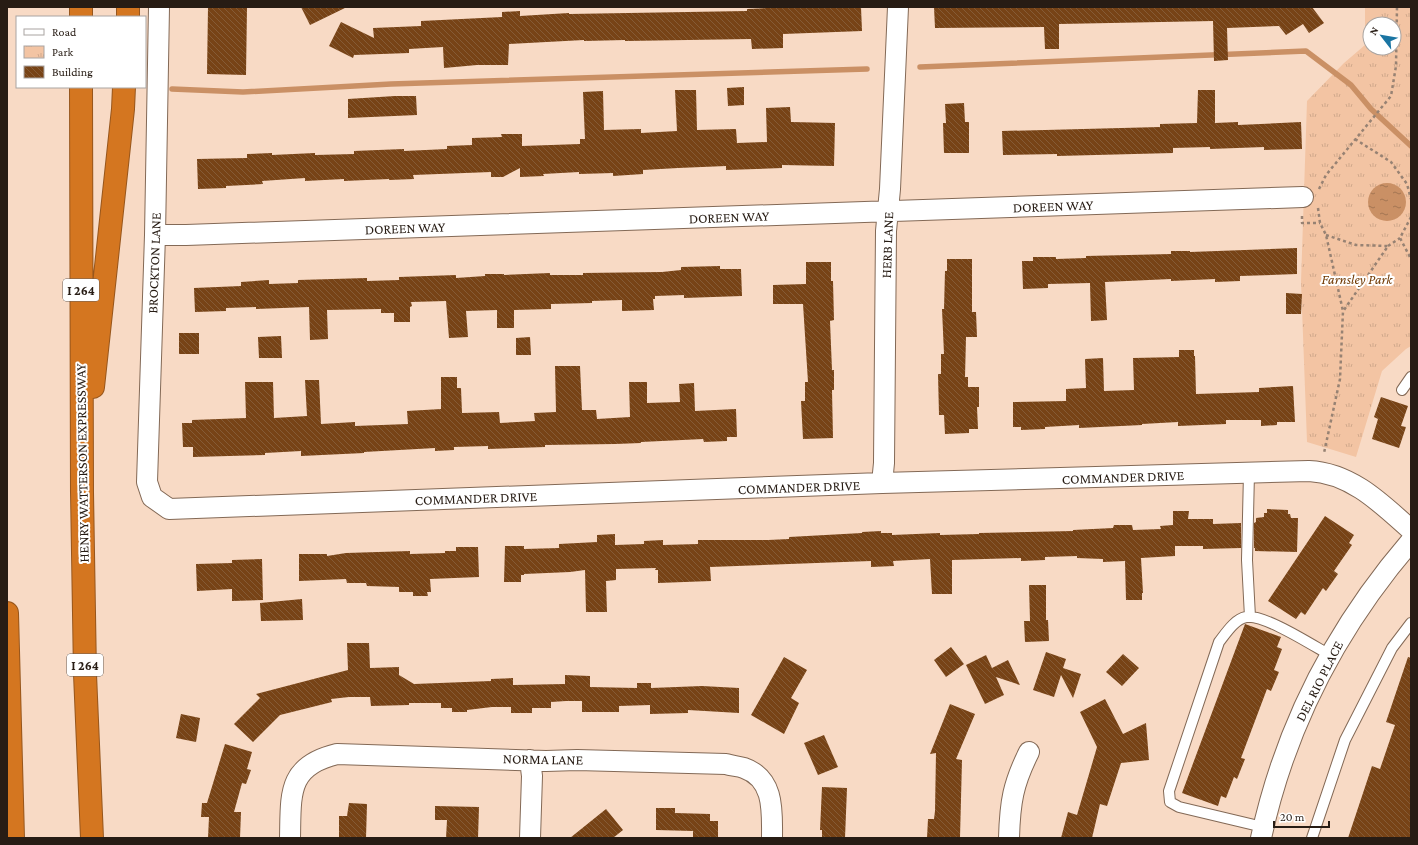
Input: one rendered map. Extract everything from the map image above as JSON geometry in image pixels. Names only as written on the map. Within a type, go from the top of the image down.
[{"type":"highway","name":"HENRY WATTERSON EXPRESSWAY","points":[[81,88],[82,492],[85,674],[92,838]]},
{"type":"highway","points":[[82,492],[123,109],[124,88]]},
{"type":"highway","points":[[7,613],[13,838]]},
{"type":"street","name":"BROCKTON LANE","points":[[159,7],[155,235],[147,482],[152,497],[169,509]]},
{"type":"street","name":"HERB LANE","points":[[882,483],[884,463],[886,231],[898,7]]},
{"type":"street","name":"DOREEN WAY","points":[[155,235],[194,235],[867,213],[888,211],[1313,199]]},
{"type":"street","name":"COMMANDER DRIVE","points":[[169,509],[882,483],[1320,471],[1345,479],[1361,488],[1392,512],[1411,530]]},
{"type":"street","name":"DEL RIO PLACE","points":[[1262,832],[1281,764],[1310,693],[1330,655],[1350,622],[1395,560],[1411,541]]},
{"type":"street","points":[[1009,838],[1012,794],[1029,752]]},
{"type":"street","name":"NORMA LANE","points":[[290,838],[293,790],[297,779],[312,763],[338,754],[726,764],[745,768],[758,776],[765,785],[771,798],[772,838]]},
{"type":"street","points":[[530,760],[532,776],[530,838]]},
{"type":"lane","points":[[1402,390],[1411,378]]},
{"type":"lane","points":[[1249,473],[1247,560],[1250,617]]},
{"type":"lane","points":[[1262,832],[1179,808],[1170,802],[1170,791],[1219,642],[1232,625],[1245,617],[1257,617],[1281,628],[1330,655]]},
{"type":"lane","points":[[1312,838],[1345,740],[1392,648],[1411,623]]},
{"type":"path","points":[[1320,471],[1340,379],[1343,311],[1326,236],[1320,223],[1313,199],[1326,175],[1391,96],[1396,66],[1397,7]]},
{"type":"path","points":[[1355,139],[1391,162],[1407,184],[1411,200],[1406,201]]},
{"type":"path","points":[[1343,311],[1388,246],[1400,238],[1411,217]]},
{"type":"path","points":[[1326,236],[1356,245],[1388,246]]},
{"type":"path","points":[[1400,238],[1411,259]]},
{"type":"green space","name":"Farnsley Park","points":[[1365,7],[1411,7],[1411,346],[1382,371],[1356,457],[1307,442],[1301,282],[1307,101],[1344,63],[1362,48],[1362,56],[1402,56],[1402,16],[1365,16]]},
{"type":"water","points":[[1383,183],[1391,183],[1398,186],[1403,191],[1406,202],[1403,213],[1398,218],[1391,221],[1383,221],[1376,218],[1371,213],[1368,206],[1368,198],[1371,191],[1376,186]]},
{"type":"building","points":[[208,7],[247,7],[246,75],[207,74]]},
{"type":"building","points":[[301,7],[347,7],[310,25]]},
{"type":"building","points":[[788,7],[861,7],[862,31],[783,34],[783,48],[752,49],[751,39],[625,41],[584,40],[509,44],[508,65],[477,65],[444,68],[443,47],[409,49],[409,53],[354,55],[353,58],[329,46],[341,22],[374,38],[373,28],[421,26],[421,21],[502,17],[502,12],[520,11],[520,16],[569,13],[747,11],[747,9]]},
{"type":"building","points":[[934,7],[1312,7],[1324,23],[1309,33],[1303,24],[1286,35],[1279,26],[1227,28],[1228,60],[1214,61],[1213,21],[1059,24],[1059,49],[1045,49],[1044,27],[935,28]]},
{"type":"building","points":[[744,87],[744,105],[728,106],[727,88]]},
{"type":"building","points":[[675,90],[696,90],[697,130],[736,129],[737,143],[767,142],[766,108],[790,107],[791,122],[835,123],[834,166],[782,165],[782,168],[726,170],[726,166],[643,170],[643,174],[613,176],[613,173],[579,174],[579,172],[520,177],[520,168],[503,177],[491,177],[491,172],[413,175],[414,179],[389,180],[344,181],[344,179],[305,181],[305,178],[262,181],[263,184],[226,186],[226,188],[198,189],[197,159],[247,158],[247,154],[272,153],[272,155],[315,153],[315,155],[354,154],[354,151],[447,149],[447,146],[472,145],[472,138],[502,137],[501,134],[522,134],[522,146],[580,144],[580,139],[585,139],[583,92],[603,91],[604,130],[641,129],[641,133],[677,131]]},
{"type":"building","points":[[1198,90],[1215,90],[1215,123],[1238,122],[1238,125],[1301,122],[1302,149],[1264,150],[1264,147],[1210,149],[1210,147],[1173,148],[1173,153],[1057,156],[1057,154],[1003,155],[1002,131],[1160,127],[1160,124],[1197,123]]},
{"type":"building","points":[[416,96],[417,115],[348,118],[348,99]]},
{"type":"building","points":[[964,103],[965,122],[969,122],[969,153],[944,153],[943,123],[946,123],[945,104]]},
{"type":"building","points":[[1297,248],[1297,274],[1240,276],[1240,281],[1215,282],[1215,279],[1171,281],[1171,279],[1105,282],[1107,320],[1091,321],[1090,283],[1048,284],[1048,288],[1023,289],[1022,261],[1033,261],[1033,257],[1056,257],[1056,259],[1086,258],[1086,256],[1171,254],[1171,251],[1190,252]]},
{"type":"building","points":[[947,259],[972,259],[972,312],[976,312],[977,337],[966,337],[965,377],[968,377],[968,387],[979,387],[979,407],[977,407],[978,429],[969,429],[969,433],[945,434],[944,415],[939,415],[938,374],[941,374],[941,354],[944,354],[942,309],[944,309],[945,271],[947,271]]},
{"type":"building","points":[[806,262],[831,262],[834,320],[830,321],[832,370],[834,370],[834,390],[832,390],[833,438],[803,439],[801,401],[805,401],[805,382],[808,382],[803,304],[773,304],[773,285],[806,284]]},
{"type":"building","points":[[720,266],[720,269],[741,269],[742,296],[684,298],[684,295],[655,296],[655,299],[653,299],[654,310],[622,311],[622,300],[592,301],[592,303],[551,304],[551,309],[514,310],[514,328],[497,328],[497,310],[466,311],[468,337],[449,338],[446,301],[411,302],[410,322],[394,322],[394,313],[381,313],[381,309],[327,310],[328,339],[310,340],[309,307],[256,309],[256,307],[226,308],[226,311],[195,312],[194,288],[241,286],[241,282],[269,280],[269,284],[298,283],[298,280],[367,278],[367,281],[399,280],[399,277],[456,275],[456,278],[485,276],[485,274],[504,275],[550,273],[550,275],[583,275],[583,273],[662,272],[681,270],[681,267]]},
{"type":"building","points":[[1286,293],[1302,294],[1301,314],[1286,314]]},
{"type":"building","points":[[179,333],[199,333],[199,354],[179,354]]},
{"type":"building","points":[[281,336],[282,358],[259,358],[258,337]]},
{"type":"building","points":[[530,337],[531,355],[516,355],[516,338]]},
{"type":"building","points":[[1179,350],[1194,350],[1196,394],[1259,392],[1259,388],[1293,386],[1295,422],[1277,422],[1277,425],[1261,426],[1261,420],[1226,420],[1226,424],[1178,426],[1178,422],[1079,428],[1079,425],[1021,430],[1021,427],[1013,427],[1013,402],[1066,401],[1066,389],[1086,388],[1085,359],[1103,358],[1104,391],[1134,390],[1133,358],[1179,357]]},
{"type":"building","points":[[555,366],[580,366],[582,410],[596,410],[597,419],[630,417],[629,382],[647,382],[647,403],[680,402],[679,384],[694,383],[695,411],[736,409],[737,437],[727,437],[727,441],[704,442],[703,439],[615,444],[545,445],[545,447],[488,449],[488,446],[454,447],[454,450],[435,451],[435,448],[301,456],[301,451],[265,453],[265,455],[193,457],[193,447],[183,447],[182,423],[192,423],[192,420],[246,418],[245,382],[273,382],[274,418],[307,416],[305,380],[319,380],[321,424],[355,422],[355,426],[408,424],[407,411],[441,409],[441,377],[457,377],[457,388],[461,388],[462,413],[499,412],[500,423],[535,421],[534,413],[556,412]]},
{"type":"building","points":[[1381,397],[1408,406],[1401,426],[1406,427],[1399,448],[1372,439],[1378,419],[1374,417]]},
{"type":"building","points":[[1267,509],[1288,510],[1288,514],[1290,514],[1291,518],[1298,518],[1297,552],[1255,551],[1254,523],[1256,522],[1256,518],[1264,517],[1264,513],[1267,513]]},
{"type":"building","points":[[1173,511],[1189,511],[1188,519],[1213,519],[1213,524],[1241,523],[1241,548],[1203,549],[1203,546],[1175,546],[1175,556],[1141,558],[1142,600],[1126,600],[1125,561],[1103,562],[1103,559],[1077,558],[1077,556],[1045,557],[1045,560],[1021,561],[1021,558],[952,560],[952,594],[932,594],[930,559],[893,561],[894,566],[871,567],[871,561],[710,567],[711,581],[658,583],[658,570],[655,570],[656,568],[616,569],[616,580],[606,581],[607,612],[586,612],[585,570],[524,574],[521,575],[521,582],[504,582],[505,546],[524,546],[524,549],[559,548],[559,544],[597,542],[597,535],[615,534],[615,545],[644,544],[644,541],[663,540],[663,545],[698,544],[698,540],[789,539],[789,537],[881,531],[881,533],[892,533],[892,535],[940,533],[940,535],[1073,531],[1113,528],[1114,525],[1132,525],[1133,530],[1161,529],[1160,526],[1173,525]]},
{"type":"building","points":[[1325,516],[1354,535],[1349,543],[1352,545],[1334,571],[1338,574],[1326,591],[1323,588],[1305,615],[1301,612],[1296,619],[1268,601]]},
{"type":"building","points":[[456,547],[478,547],[479,577],[430,579],[431,592],[427,592],[428,596],[413,596],[413,592],[399,592],[399,587],[367,586],[366,583],[347,583],[346,579],[299,581],[299,554],[327,554],[327,556],[346,553],[410,551],[410,554],[445,553],[445,551],[456,551]]},
{"type":"building","points":[[262,559],[263,600],[232,601],[232,589],[197,591],[196,564],[232,563],[232,560]]},
{"type":"building","points":[[1029,585],[1046,585],[1046,620],[1048,620],[1049,641],[1025,642],[1024,621],[1030,621]]},
{"type":"building","points":[[302,599],[303,620],[261,621],[260,603]]},
{"type":"building","points":[[1245,624],[1281,637],[1277,647],[1282,649],[1274,670],[1279,672],[1271,691],[1267,689],[1241,758],[1245,759],[1237,779],[1234,777],[1226,798],[1221,796],[1218,806],[1182,793]]},
{"type":"building","points":[[347,643],[369,643],[370,668],[399,667],[399,675],[414,684],[491,681],[491,679],[513,678],[513,685],[565,684],[565,675],[590,676],[590,687],[637,688],[637,683],[651,683],[651,688],[702,686],[739,688],[739,713],[688,710],[688,713],[650,714],[650,705],[619,706],[619,712],[582,712],[582,701],[551,702],[551,708],[532,708],[532,713],[511,713],[511,707],[492,707],[467,710],[467,712],[452,712],[452,708],[441,708],[441,703],[409,703],[409,705],[371,706],[370,697],[349,697],[331,699],[332,702],[280,715],[253,742],[234,724],[260,698],[256,694],[348,670]]},
{"type":"building","points":[[951,647],[964,664],[946,677],[934,660]]},
{"type":"building","points":[[1046,652],[1066,659],[1063,668],[1081,674],[1073,698],[1061,675],[1054,697],[1033,690]]},
{"type":"building","points":[[1123,654],[1139,668],[1122,686],[1106,672]]},
{"type":"building","points":[[986,655],[992,668],[1008,660],[1020,685],[996,677],[1004,695],[985,704],[966,665]]},
{"type":"building","points":[[784,657],[807,670],[791,698],[799,703],[784,734],[751,715]]},
{"type":"building","points":[[1408,657],[1411,658],[1411,838],[1348,838],[1372,766],[1380,769],[1395,725],[1386,722]]},
{"type":"building","points":[[1105,699],[1123,734],[1146,723],[1149,760],[1121,763],[1107,806],[1100,804],[1092,838],[1061,838],[1068,812],[1077,815],[1097,747],[1080,712]]},
{"type":"building","points":[[950,704],[975,714],[956,759],[962,760],[960,838],[927,838],[928,819],[934,819],[935,811],[936,753],[930,754]]},
{"type":"building","points":[[181,714],[200,718],[196,742],[176,738]]},
{"type":"building","points":[[824,735],[838,767],[818,775],[804,743]]},
{"type":"building","points":[[225,744],[252,752],[247,769],[251,770],[246,784],[242,783],[234,812],[241,812],[240,838],[208,838],[209,817],[201,817],[202,803],[207,803]]},
{"type":"building","points":[[822,787],[847,788],[845,838],[822,838],[822,830],[820,830]]},
{"type":"building","points":[[349,803],[367,804],[366,838],[339,838],[339,816],[347,816]]},
{"type":"building","points":[[435,806],[479,807],[478,838],[446,838],[447,820],[435,820]]},
{"type":"building","points":[[656,808],[675,808],[675,813],[710,814],[710,821],[718,821],[718,838],[693,838],[693,831],[656,830]]},
{"type":"building","points":[[606,809],[623,830],[613,838],[570,838]]},
{"type":"waterway","points":[[920,67],[1306,51],[1351,85],[1371,109],[1411,146]]},
{"type":"waterway","points":[[172,89],[243,92],[391,84],[867,69]]}]
